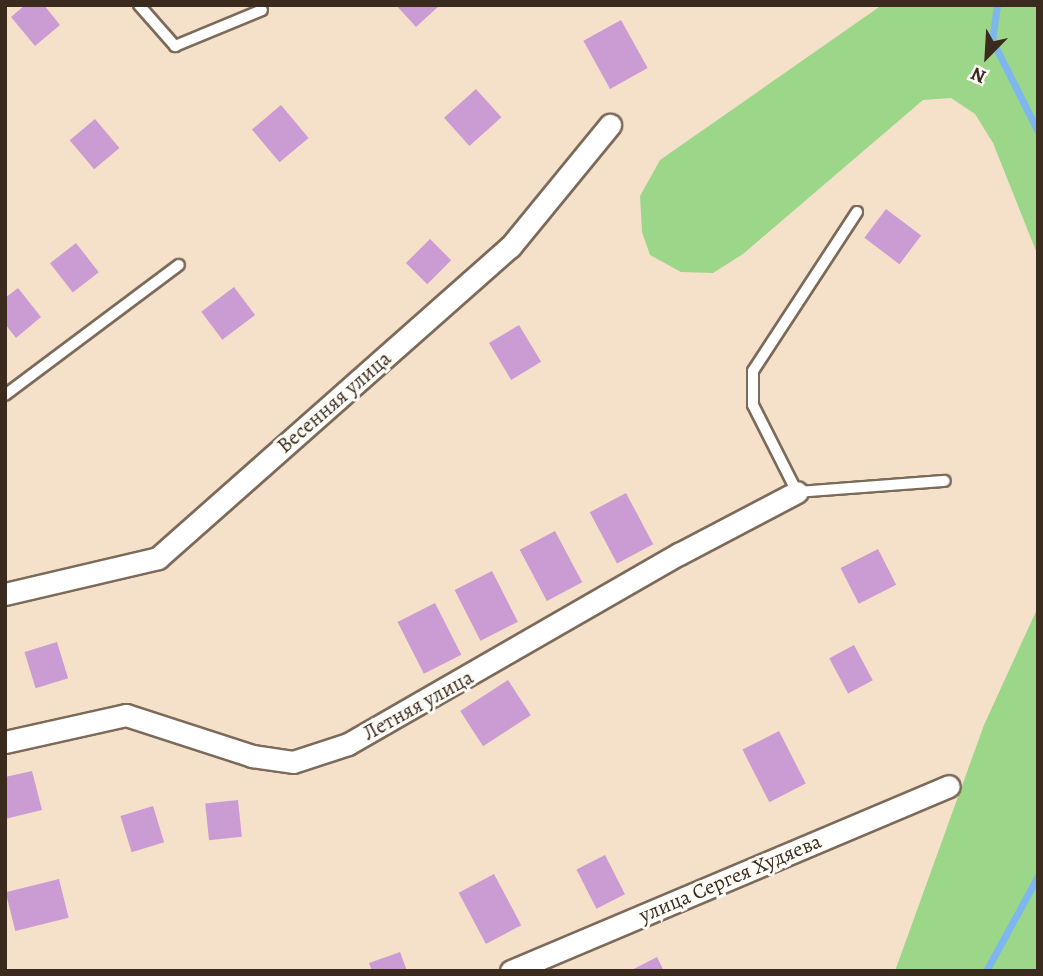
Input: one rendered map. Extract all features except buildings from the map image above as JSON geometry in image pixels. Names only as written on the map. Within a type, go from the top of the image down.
[{"type":"street","name":"Весенняя улица","points":[[5,594],[158,558],[510,247],[610,125]]},
{"type":"street","name":"Летняя улица","points":[[5,742],[126,715],[252,756],[293,762],[337,748],[523,647],[679,554],[797,492]]},
{"type":"street","name":"улица Сергея Худяева","points":[[511,971],[949,786]]},
{"type":"lane","points":[[139,5],[175,47],[262,10]]},
{"type":"lane","points":[[858,212],[753,371],[753,405],[797,492],[945,481]]},
{"type":"lane","points":[[5,395],[179,265]]},
{"type":"green space","points":[[882,5],[1038,5],[1038,256],[993,143],[975,114],[951,98],[923,100],[743,254],[713,273],[681,272],[650,255],[642,232],[640,196],[660,160]]},
{"type":"green space","points":[[1038,607],[1038,971],[895,971],[984,725]]},
{"type":"waterway","points":[[997,5],[992,40],[1038,132]]},
{"type":"waterway","points":[[986,971],[1038,876]]}]
